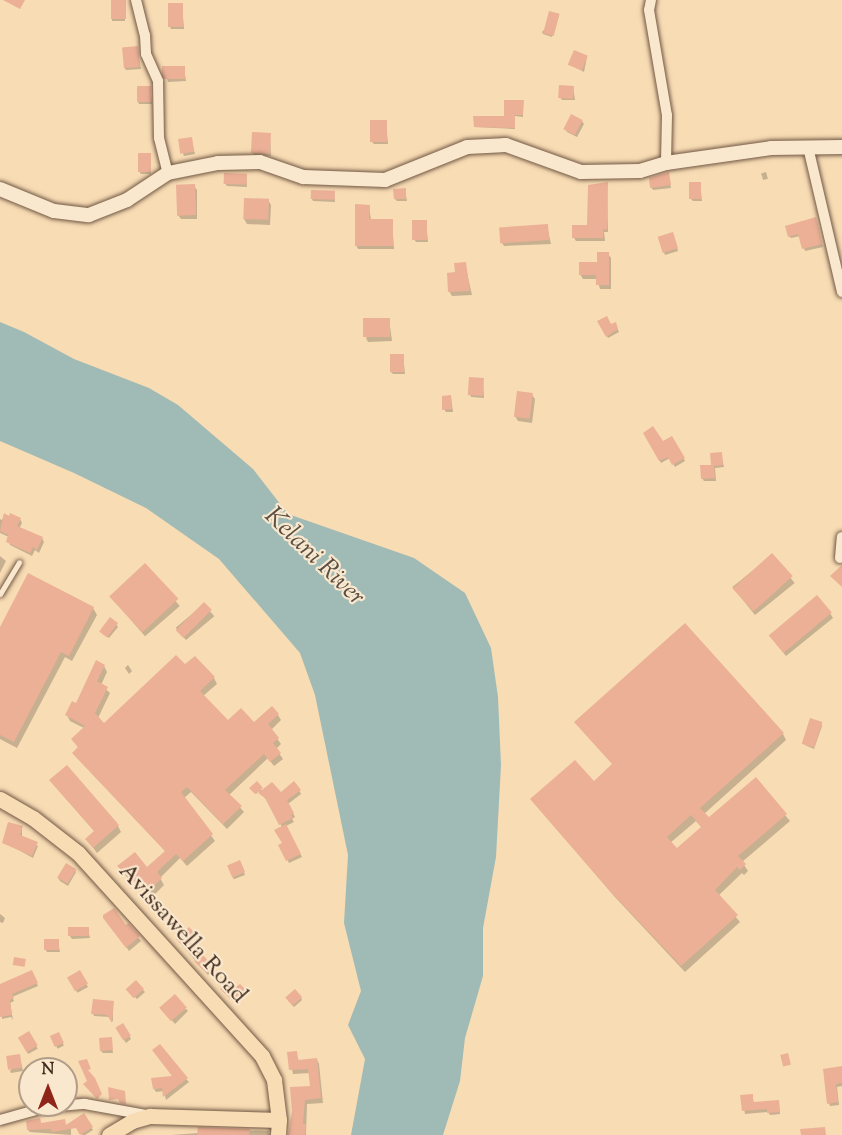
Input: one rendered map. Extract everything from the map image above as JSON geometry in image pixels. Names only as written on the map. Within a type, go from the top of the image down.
[{"type":"main road","name":"Avissawella Road","points":[[0,799],[33,818],[78,853],[262,1056],[274,1080],[279,1127]]},
{"type":"main road","points":[[109,1135],[132,1121],[150,1116],[279,1127]]},
{"type":"street","points":[[136,0],[145,35],[146,54],[158,81],[159,138],[168,172]]},
{"type":"street","points":[[651,0],[649,10],[667,116],[666,163]]},
{"type":"street","points":[[0,189],[54,211],[89,215],[127,200],[168,172],[218,163],[260,162],[303,177],[385,180],[466,147],[506,145],[581,172],[640,171],[666,163],[771,148],[842,147]]},
{"type":"street","points":[[808,147],[842,292]]},
{"type":"street","points":[[840,558],[842,537]]},
{"type":"street","points":[[0,1120],[47,1107],[85,1104],[150,1116]]},
{"type":"lane","points":[[0,594],[19,562]]},
{"type":"water","name":"Kelani River","points":[[0,322],[74,359],[149,388],[178,405],[253,469],[288,514],[414,558],[465,593],[491,648],[498,697],[501,765],[496,857],[483,928],[483,976],[465,1038],[460,1081],[443,1135],[351,1135],[365,1059],[348,1025],[361,991],[344,923],[348,855],[315,695],[300,653],[219,559],[146,508],[0,441]]},
{"type":"building","points":[[3,0],[25,0],[20,9]]},
{"type":"building","points":[[111,0],[126,0],[126,19],[111,19]]},
{"type":"building","points":[[168,3],[183,3],[183,27],[168,27]]},
{"type":"building","points":[[549,11],[560,14],[554,36],[543,33]]},
{"type":"building","points":[[138,46],[140,67],[124,68],[122,47]]},
{"type":"building","points":[[574,50],[588,56],[582,71],[568,65]]},
{"type":"building","points":[[162,66],[185,66],[185,79],[162,79]]},
{"type":"building","points":[[559,85],[574,86],[573,99],[558,98]]},
{"type":"building","points":[[137,86],[151,86],[151,102],[137,102]]},
{"type":"building","points":[[504,100],[524,100],[523,115],[515,115],[515,128],[474,127],[473,116],[504,116]]},
{"type":"building","points":[[571,114],[583,120],[575,135],[563,129]]},
{"type":"building","points":[[370,120],[387,120],[387,142],[370,142]]},
{"type":"building","points":[[252,132],[271,133],[270,154],[251,153]]},
{"type":"building","points":[[192,137],[194,152],[180,154],[178,139]]},
{"type":"building","points":[[138,153],[151,153],[151,172],[138,172]]},
{"type":"building","points":[[669,172],[671,185],[650,188],[649,178]]},
{"type":"building","points":[[224,173],[247,174],[247,185],[224,184]]},
{"type":"building","points":[[608,182],[607,230],[603,229],[603,238],[572,238],[572,225],[587,225],[588,185]]},
{"type":"building","points":[[689,182],[701,182],[701,199],[689,199]]},
{"type":"building","points":[[195,184],[196,215],[177,216],[176,185]]},
{"type":"building","points":[[406,188],[406,199],[394,199],[393,189]]},
{"type":"building","points":[[311,190],[335,191],[335,200],[311,199]]},
{"type":"building","points":[[244,198],[269,199],[268,220],[243,219]]},
{"type":"building","points":[[355,204],[370,205],[369,219],[393,219],[393,246],[355,246]]},
{"type":"building","points":[[816,217],[822,244],[802,249],[798,234],[788,237],[785,226]]},
{"type":"building","points":[[412,220],[427,220],[427,240],[412,240]]},
{"type":"building","points":[[548,224],[549,240],[500,243],[499,227]]},
{"type":"building","points":[[673,232],[678,248],[663,253],[658,237]]},
{"type":"building","points":[[597,252],[609,252],[609,285],[596,285],[596,275],[579,275],[579,262],[597,262]]},
{"type":"building","points":[[466,262],[470,291],[448,292],[447,273],[455,272],[454,263]]},
{"type":"building","points":[[607,316],[611,324],[616,322],[618,329],[606,337],[597,321]]},
{"type":"building","points":[[363,318],[390,318],[390,337],[363,337]]},
{"type":"building","points":[[390,354],[404,354],[404,372],[390,372]]},
{"type":"building","points":[[469,377],[484,378],[483,396],[468,395]]},
{"type":"building","points":[[517,391],[533,393],[530,419],[514,417]]},
{"type":"building","points":[[451,395],[452,409],[442,410],[442,396]]},
{"type":"building","points":[[653,426],[663,441],[672,436],[685,458],[672,465],[668,457],[659,461],[643,433]]},
{"type":"building","points":[[722,452],[723,465],[714,466],[715,478],[701,479],[700,465],[711,465],[710,453]]},
{"type":"building","points":[[4,513],[21,518],[17,526],[43,537],[37,550],[33,547],[30,553],[6,542],[8,535],[0,531]]},
{"type":"building","points":[[772,553],[793,576],[753,612],[733,588]]},
{"type":"building","points":[[145,563],[178,599],[143,632],[109,596]]},
{"type":"building","points":[[842,565],[842,587],[830,576]]},
{"type":"building","points":[[28,573],[94,607],[69,656],[61,652],[14,742],[0,735],[0,627]]},
{"type":"building","points":[[817,595],[832,613],[784,653],[769,635]]},
{"type":"building","points":[[204,602],[212,610],[183,638],[176,630]]},
{"type":"building","points":[[110,617],[118,623],[107,637],[99,631]]},
{"type":"building","points":[[685,623],[784,733],[700,808],[709,817],[756,777],[787,814],[738,856],[746,864],[740,870],[737,867],[715,890],[738,915],[681,966],[609,890],[530,799],[575,760],[594,781],[612,764],[574,722]],"holes":[[[691,815],[701,827],[677,848],[667,837]]]},
{"type":"building","points":[[176,655],[185,664],[195,656],[215,677],[200,691],[228,720],[241,708],[254,722],[272,706],[279,714],[268,724],[279,738],[273,743],[281,753],[270,762],[264,754],[225,790],[242,806],[223,824],[187,787],[181,792],[213,834],[183,861],[176,854],[157,872],[162,878],[147,893],[117,866],[135,852],[147,867],[165,851],[72,753],[78,747],[71,739],[85,726],[65,715],[72,701],[76,703],[96,660],[105,665],[97,681],[108,687],[95,713],[104,723]]},
{"type":"building","points":[[810,718],[822,722],[814,748],[802,744]]},
{"type":"building","points":[[67,765],[119,825],[93,848],[85,839],[94,831],[49,780]]},
{"type":"building","points":[[257,781],[263,788],[255,794],[249,788]]},
{"type":"building","points":[[294,781],[301,790],[287,800],[294,813],[291,815],[293,818],[279,825],[265,798],[258,793],[272,782],[281,792]]},
{"type":"building","points":[[8,822],[23,826],[20,835],[38,842],[32,856],[2,843]]},
{"type":"building","points":[[286,824],[301,854],[286,861],[278,845],[282,843],[274,830]]},
{"type":"building","points":[[240,860],[245,872],[232,877],[227,865]]},
{"type":"building","points":[[66,863],[76,869],[68,884],[57,878]]},
{"type":"building","points":[[114,908],[126,925],[128,923],[140,936],[126,948],[103,918],[103,915]]},
{"type":"building","points":[[68,927],[89,927],[89,936],[68,936]]},
{"type":"building","points":[[189,927],[195,933],[189,940],[214,967],[206,973],[176,939]]},
{"type":"building","points":[[44,939],[59,939],[59,950],[44,950]]},
{"type":"building","points":[[14,957],[26,959],[25,967],[13,965]]},
{"type":"building","points":[[32,970],[38,983],[12,994],[14,998],[10,1000],[12,1015],[0,1017],[0,984]]},
{"type":"building","points":[[80,970],[88,984],[75,991],[67,978]]},
{"type":"building","points":[[136,980],[144,989],[134,998],[126,989]]},
{"type":"building","points":[[225,983],[232,990],[240,984],[246,990],[242,995],[244,997],[236,1004],[220,989]]},
{"type":"building","points":[[295,989],[302,997],[292,1006],[285,998]]},
{"type":"building","points":[[175,994],[187,1008],[171,1021],[159,1008]]},
{"type":"building","points":[[93,999],[114,1001],[112,1023],[107,1015],[91,1014]]},
{"type":"building","points":[[123,1023],[131,1036],[123,1040],[115,1028]]},
{"type":"building","points":[[29,1031],[38,1046],[27,1052],[18,1038]]},
{"type":"building","points":[[59,1032],[64,1043],[55,1047],[50,1036]]},
{"type":"building","points":[[112,1037],[113,1050],[100,1051],[99,1038]]},
{"type":"building","points":[[160,1044],[188,1078],[163,1097],[162,1088],[153,1089],[151,1078],[172,1076],[152,1050]]},
{"type":"building","points":[[297,1051],[298,1060],[317,1058],[321,1098],[305,1100],[303,1124],[306,1124],[305,1135],[288,1135],[292,1111],[290,1087],[310,1086],[308,1069],[289,1070],[287,1052]]},
{"type":"building","points":[[788,1053],[791,1065],[783,1067],[780,1055]]},
{"type":"building","points":[[20,1054],[18,1068],[8,1070],[6,1056]]},
{"type":"building","points":[[87,1059],[91,1069],[88,1070],[95,1078],[102,1094],[97,1099],[83,1084],[87,1081],[78,1061]]},
{"type":"building","points":[[842,1066],[842,1083],[836,1084],[838,1102],[827,1104],[823,1069]]},
{"type":"building","points":[[108,1087],[125,1091],[126,1104],[120,1103],[118,1099],[109,1100]]},
{"type":"building","points":[[753,1094],[753,1102],[779,1100],[780,1112],[767,1113],[767,1109],[742,1111],[740,1095]]},
{"type":"building","points":[[84,1113],[93,1127],[80,1135],[76,1128],[52,1132],[51,1129],[27,1130],[26,1121],[40,1118],[41,1123],[65,1119],[66,1125]]},
{"type":"building","points":[[198,1127],[250,1129],[249,1135],[197,1135]]},
{"type":"building","points":[[825,1127],[826,1135],[801,1135],[800,1129]]}]
